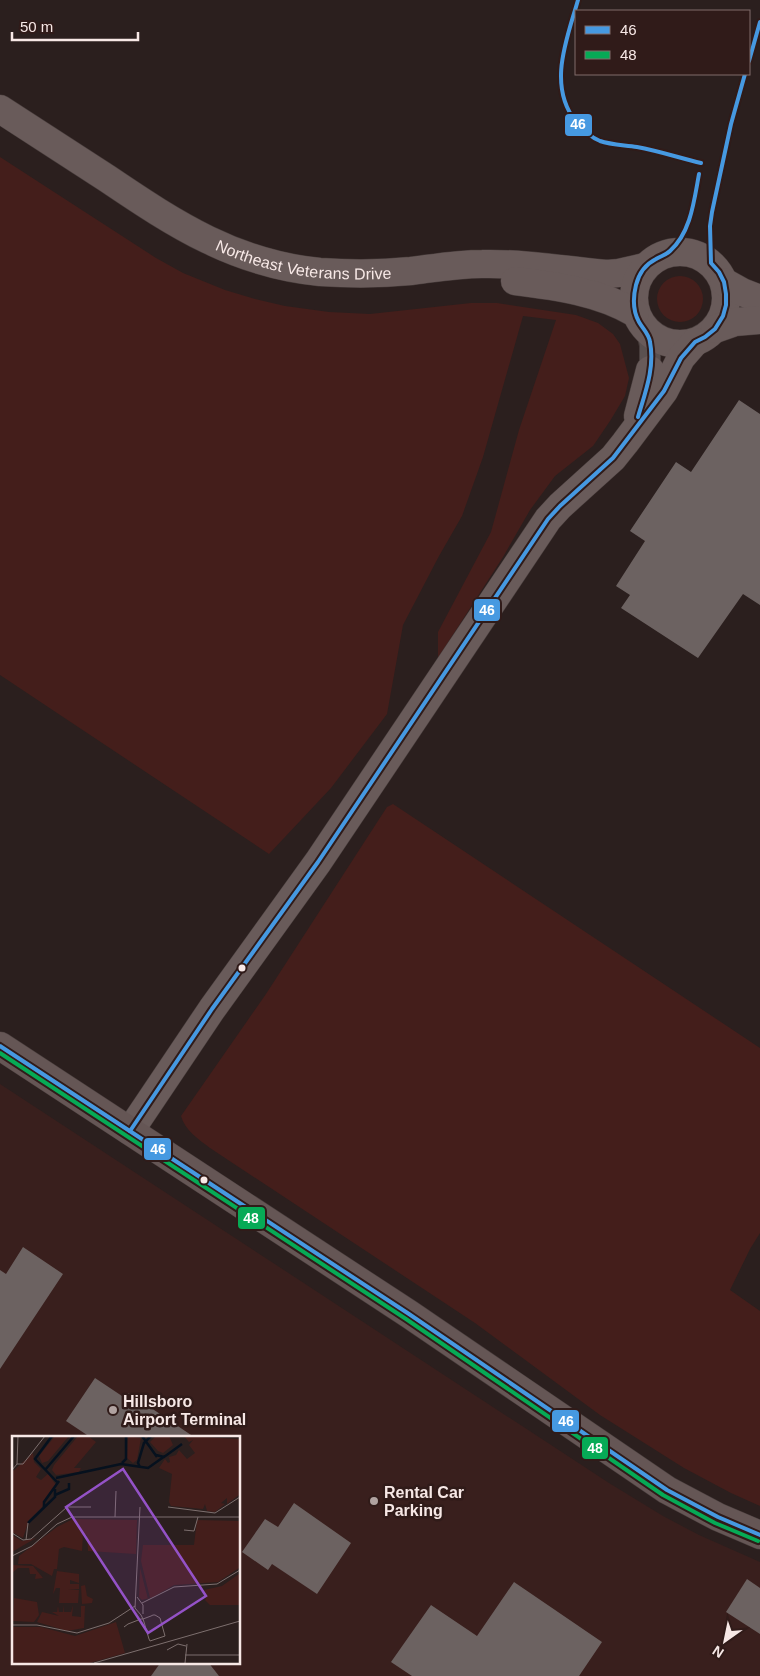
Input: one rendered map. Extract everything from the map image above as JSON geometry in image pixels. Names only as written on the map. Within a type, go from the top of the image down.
[{"type":"highway","points":[[0,1046],[402,1309],[667,1490],[718,1517],[760,1536]]},
{"type":"street","name":"Northeast Veterans Drive","points":[[0,109],[174,223],[219,246],[272,263],[319,272],[365,274],[482,264],[607,274],[618,274],[645,267]]},
{"type":"street","name":"Northeast Veterans Drive","points":[[0,130],[164,237],[210,261],[264,280],[317,290],[363,292],[402,290],[449,283],[510,281],[603,297],[621,305],[641,323]]},
{"type":"street","points":[[130,1131],[212,1009],[318,862],[544,526],[560,506],[613,458],[664,391],[681,358],[723,316],[726,294],[724,282],[719,272],[711,263],[690,252],[668,253],[654,259],[645,267],[637,279],[634,303],[650,345],[650,370],[634,429]]},
{"type":"street","points":[[724,282],[760,299]]},
{"type":"street","points":[[641,323],[658,339],[681,345],[735,322],[760,320]]},
{"type":"shaded area","points":[[0,157],[156,258],[183,273],[225,290],[285,306],[329,312],[370,314],[471,303],[497,303],[576,315],[598,323],[613,334],[620,344],[629,378],[625,396],[593,446],[555,476],[530,510],[503,557],[438,658],[438,632],[491,532],[519,430],[556,320],[523,316],[483,457],[462,516],[403,625],[387,714],[331,788],[269,854],[0,675]]},
{"type":"shaded area","points":[[676,276],[684,276],[693,280],[699,286],[703,299],[699,312],[693,318],[684,322],[676,322],[667,318],[661,312],[657,303],[657,295],[661,286],[667,280]]},
{"type":"shaded area","points":[[393,804],[760,1048],[760,1233],[730,1290],[760,1311],[760,1506],[684,1468],[600,1415],[475,1323],[210,1148],[192,1134],[183,1121],[181,1116],[266,994],[387,807]]},
{"type":"shaded area","points":[[0,1084],[609,1483],[663,1516],[699,1535],[760,1562],[760,1676],[0,1676]]},
{"type":"building","points":[[739,400],[760,414],[760,605],[743,594],[698,658],[621,608],[630,595],[616,586],[645,541],[630,531],[676,462],[691,472]]},
{"type":"building","points":[[23,1247],[63,1274],[0,1369],[0,1270],[6,1274]]},
{"type":"building","name":"Hillsboro Airport Terminal","points":[[95,1378],[125,1398],[129,1393],[193,1436],[88,1436],[66,1421]]},
{"type":"building","points":[[294,1503],[351,1543],[317,1594],[272,1564],[268,1570],[242,1552],[265,1519],[278,1527]]},
{"type":"building","points":[[747,1579],[760,1588],[760,1634],[726,1612]]},
{"type":"building","points":[[514,1582],[602,1642],[579,1676],[412,1676],[391,1662],[431,1605],[477,1636]]},
{"type":"building","points":[[160,1664],[210,1664],[219,1676],[151,1676]]},
{"type":"transit line","name":"46","points":[[575,10],[578,0]]},
{"type":"transit line","name":"46","points":[[575,11],[565,46],[561,77],[567,108],[576,122],[590,135],[600,141],[632,146],[701,163]]},
{"type":"transit line","name":"46","points":[[750,57],[760,22]]},
{"type":"transit line","name":"46","points":[[130,1131],[212,1009],[318,862],[548,519],[613,458],[664,391],[681,358],[695,342],[715,329],[723,316],[726,294],[724,282],[719,272],[711,263],[710,226],[731,124],[745,75]]},
{"type":"transit line","name":"46","points":[[638,417],[650,371],[651,352],[648,336],[639,322],[635,309],[636,285],[646,266],[668,252],[683,235],[690,216],[699,174]]},
{"type":"transit line","name":"46","points":[[0,1046],[409,1314],[667,1490],[718,1517],[760,1535]]},
{"type":"transit line","name":"48","points":[[0,1053],[406,1319],[663,1495],[715,1523],[758,1541]]},
{"type":"place","name":"Hillsboro Airport Terminal","points":[[113,1410]]},
{"type":"place","name":"Rental Car Parking","points":[[374,1501]]}]
